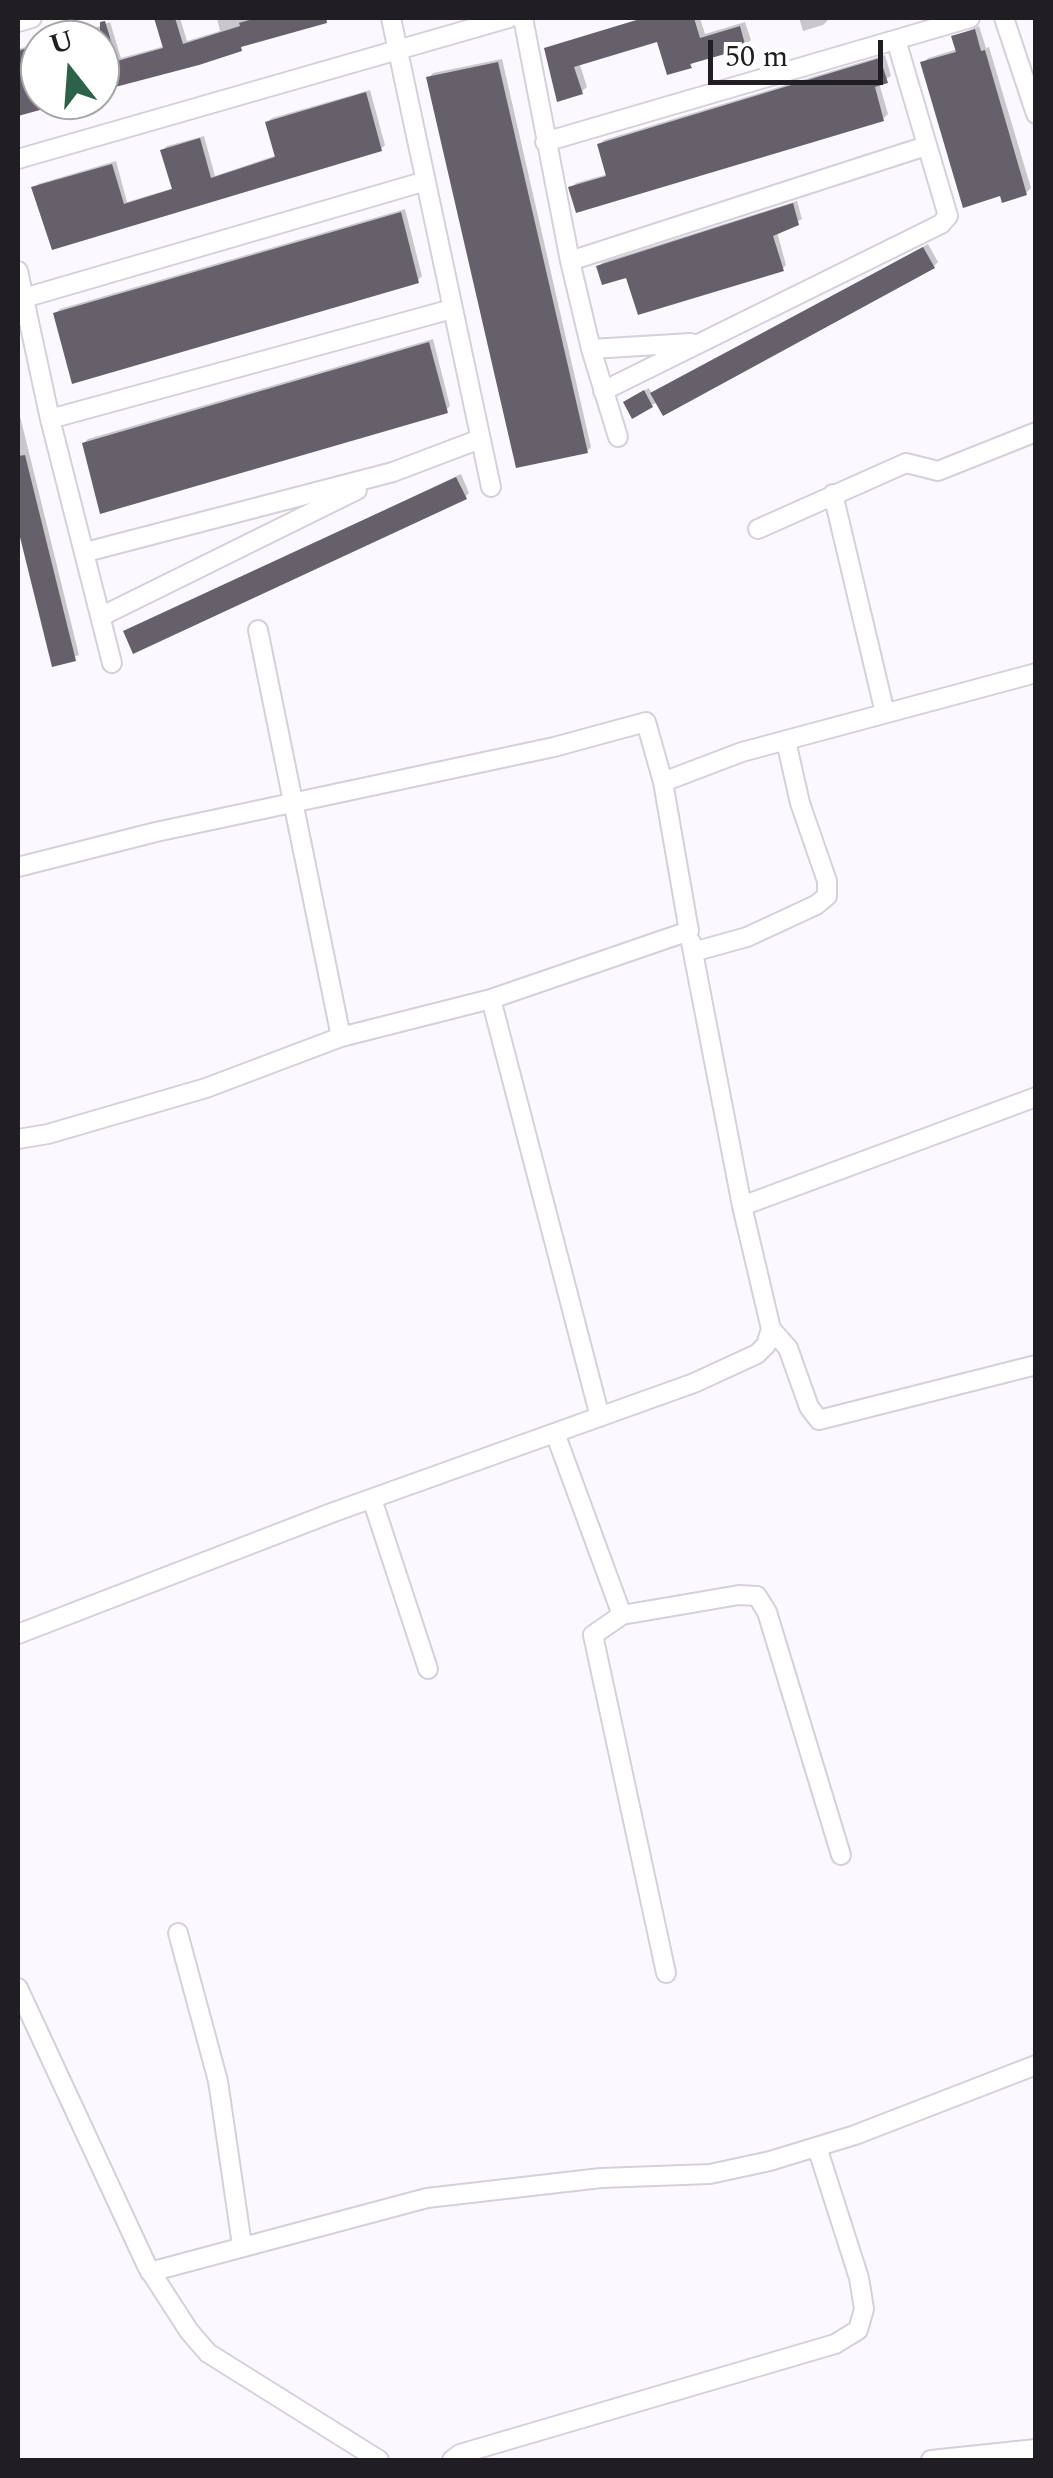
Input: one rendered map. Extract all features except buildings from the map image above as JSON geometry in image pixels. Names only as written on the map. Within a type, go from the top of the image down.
[{"type":"street","points":[[18,22],[32,18]]},
{"type":"street","points":[[391,18],[491,487]]},
{"type":"street","points":[[18,159],[509,18]]},
{"type":"street","points":[[522,18],[570,261],[618,436]]},
{"type":"street","points":[[545,142],[970,18]]},
{"type":"street","points":[[1004,18],[1036,114]]},
{"type":"street","points":[[603,391],[941,224],[948,216],[896,40]]},
{"type":"street","points":[[570,261],[926,146]]},
{"type":"street","points":[[24,298],[426,181]]},
{"type":"street","points":[[18,271],[50,419],[112,663]]},
{"type":"street","points":[[50,419],[452,309]]},
{"type":"street","points":[[592,350],[700,342]]},
{"type":"street","points":[[758,529],[906,463],[938,470],[1036,432]]},
{"type":"street","points":[[102,616],[394,472],[480,439]]},
{"type":"street","points":[[86,552],[394,472]]},
{"type":"street","points":[[834,494],[884,713]]},
{"type":"street","points":[[258,630],[341,1037]]},
{"type":"street","points":[[664,782],[742,752],[1036,673]]},
{"type":"street","points":[[18,867],[554,747],[646,722],[664,782],[742,1206],[771,1329],[788,1348],[809,1407],[819,1420],[1036,1365]]},
{"type":"street","points":[[693,952],[746,937],[828,896],[786,741]]},
{"type":"street","points":[[18,1138],[48,1134],[206,1088],[341,1037],[490,998],[689,932]]},
{"type":"street","points":[[490,998],[600,1417]]},
{"type":"street","points":[[742,1206],[1036,1098]]},
{"type":"street","points":[[18,1634],[372,1499],[694,1383],[748,1359],[766,1345],[771,1329]]},
{"type":"street","points":[[555,1433],[622,1615]]},
{"type":"street","points":[[372,1499],[428,1669]]},
{"type":"street","points":[[666,1973],[593,1635],[622,1615],[739,1595],[758,1596],[767,1612],[842,1855]]},
{"type":"street","points":[[178,1934],[218,2081],[242,2245]]},
{"type":"street","points":[[18,1988],[150,2272],[188,2331],[208,2353],[378,2460]]},
{"type":"street","points":[[150,2272],[427,2198],[601,2178],[710,2174],[855,2136],[1036,2065]]},
{"type":"street","points":[[452,2460],[460,2454],[834,2344],[858,2330],[864,2309],[860,2278],[817,2146]]},
{"type":"street","points":[[931,2460],[1036,2448]]}]
